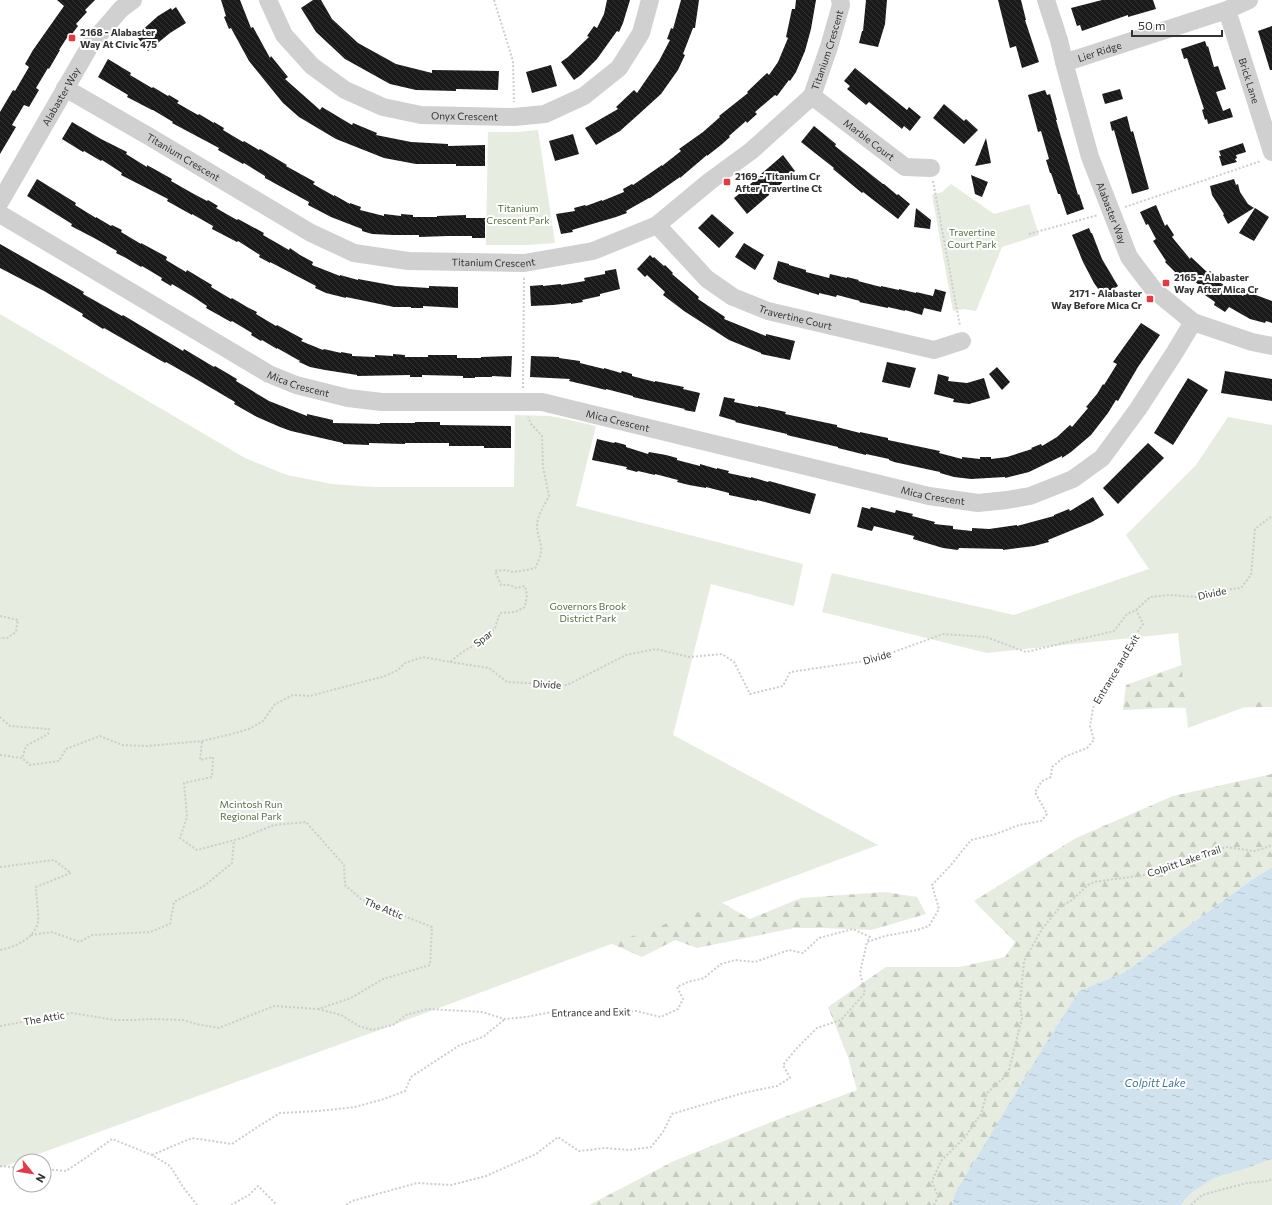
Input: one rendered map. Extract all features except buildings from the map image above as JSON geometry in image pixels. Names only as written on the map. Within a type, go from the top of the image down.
[{"type":"street","name":"Alabaster Way","points":[[0,202],[90,44],[121,10],[133,0]]},
{"type":"street","name":"Onyx Crescent","points":[[268,0],[284,35],[312,66],[345,90],[383,107],[421,114],[514,118],[545,114],[584,96],[619,68],[641,33],[650,0]]},
{"type":"street","name":"Titanium Crescent","points":[[65,88],[311,233],[354,253],[408,261],[524,263],[593,250],[657,225],[710,181],[751,152],[812,96],[829,47],[841,5],[840,0]]},
{"type":"street","name":"Alabaster Way","points":[[1046,0],[1059,40],[1090,157],[1110,212],[1129,257],[1154,290],[1193,322],[1252,342],[1272,346]]},
{"type":"street","name":"Lier Ridge","points":[[1064,62],[1227,10],[1249,0]]},
{"type":"street","name":"Brick Lane","points":[[1227,10],[1268,156]]},
{"type":"street","name":"Marble Court","points":[[812,96],[905,167],[931,168]]},
{"type":"street","name":"Mica Crescent","points":[[0,214],[269,374],[296,385],[348,398],[382,402],[542,402],[929,496],[978,503],[1030,496],[1073,479],[1102,458],[1138,409],[1193,322]]},
{"type":"street","name":"Travertine Court","points":[[657,225],[707,279],[733,297],[768,312],[934,350],[962,341]]},
{"type":"path","points":[[494,0],[513,61],[514,118]]},
{"type":"path","points":[[1029,234],[1110,212],[1268,156]]},
{"type":"path","points":[[931,168],[962,341]]},
{"type":"path","points":[[522,402],[524,263]]},
{"type":"path","name":"Spar","points":[[450,662],[461,653],[486,638],[495,628],[500,614],[515,612],[525,607],[527,595],[525,586],[516,588],[510,585],[501,585],[495,571],[506,570],[513,572],[535,568],[539,559],[541,548],[537,526],[540,513],[549,496],[543,468],[542,436],[531,424],[522,402]]},
{"type":"path","name":"Divide","points":[[450,662],[489,668],[507,682],[567,685],[626,655],[656,649],[689,657],[722,654],[734,662],[750,694],[783,686],[790,672],[872,660],[943,634],[986,637],[1026,652],[1114,631],[1127,614],[1136,610],[1150,597],[1170,595],[1196,597],[1223,590],[1241,588],[1251,575],[1255,529],[1272,516]]},
{"type":"path","name":"Entrance and Exit","points":[[867,942],[885,936],[917,930],[929,926],[939,909],[932,885],[951,865],[971,840],[996,834],[1019,825],[1041,821],[1046,814],[1035,792],[1042,781],[1052,777],[1052,767],[1064,757],[1087,748],[1094,740],[1090,726],[1093,708],[1128,646],[1143,624],[1136,610]]},
{"type":"path","points":[[0,616],[18,620],[16,632],[7,638],[0,638]]},
{"type":"path","points":[[0,754],[22,758],[30,765],[59,761],[66,750],[100,736],[122,745],[147,746],[202,741],[249,729],[263,721],[275,704],[293,695],[310,696],[385,676],[398,670],[405,663],[423,657],[450,662]]},
{"type":"path","points":[[0,717],[10,726],[49,729],[48,734],[26,746],[22,758]]},
{"type":"path","name":"The Attic","points":[[0,1026],[72,1013],[115,1020],[183,1020],[219,1028],[274,1006],[318,1009],[351,998],[383,979],[430,965],[432,927],[361,899],[345,885],[344,865],[306,822],[274,825],[234,840],[197,850],[180,838],[187,817],[184,783],[212,776],[213,758],[200,760],[202,741]]},
{"type":"path","points":[[0,950],[12,947],[31,936],[52,932],[80,942],[92,935],[150,932],[170,924],[174,902],[204,886],[232,862],[234,840]]},
{"type":"path","name":"Colpitt Lake Trail","points":[[934,1205],[938,1197],[932,1180],[941,1161],[964,1137],[977,1120],[981,1114],[987,1093],[1008,1074],[1022,1018],[1020,1004],[1024,961],[1042,929],[1060,907],[1072,900],[1088,885],[1094,882],[1144,875],[1179,865],[1198,856],[1226,847],[1254,851],[1262,850],[1272,845]]},
{"type":"path","points":[[0,867],[54,860],[71,873],[36,887],[38,922],[31,936]]},
{"type":"path","name":"Entrance and Exit","points":[[318,1009],[341,1015],[359,1026],[372,1030],[393,1025],[406,1015],[428,1009],[482,1012],[504,1019],[552,1012],[611,1013],[636,1011],[661,1018],[678,1009],[683,1000],[677,987],[688,982],[704,978],[721,964],[735,960],[755,962],[789,950],[803,953],[819,938],[853,929],[870,936],[867,942]]},
{"type":"path","points":[[346,1205],[352,1201],[417,1183],[451,1185],[486,1176],[536,1154],[558,1137],[578,1151],[605,1148],[629,1150],[651,1147],[663,1132],[672,1114],[743,1093],[777,1086],[790,1078],[783,1065],[797,1048],[817,1028],[841,1020],[866,993],[860,973],[867,942]]},
{"type":"path","points":[[152,1155],[192,1138],[232,1144],[280,1113],[355,1107],[384,1099],[405,1091],[411,1077],[460,1045],[483,1037],[504,1019]]},
{"type":"path","points":[[52,1170],[66,1171],[112,1139],[152,1155],[170,1166],[183,1187],[197,1205]]},
{"type":"path","points":[[0,1166],[12,1167]]},
{"type":"path","points":[[1191,1205],[1202,1195],[1247,1183],[1268,1181],[1272,1179]]},
{"type":"path","points":[[231,1205],[249,1195],[258,1186],[277,1205]]},
{"type":"green space","name":"Titanium Crescent Park","points":[[538,130],[555,243],[486,245],[488,132]]},
{"type":"green space","name":"Travertine Court Park","points":[[951,184],[994,214],[1029,204],[1039,235],[1002,247],[976,311],[963,309],[953,311],[932,195],[942,192]]},
{"type":"green space","name":"Mcintosh Run Regional Park","points":[[0,314],[245,458],[287,475],[332,484],[375,487],[514,487],[515,415],[549,416],[596,426],[576,506],[803,564],[794,606],[711,584],[673,735],[878,845],[393,1025],[41,1153],[12,1153],[12,1164],[0,1168]]},
{"type":"green space","points":[[1228,417],[1272,425],[1272,697],[1188,728],[1178,633],[987,653],[822,612],[832,573],[1014,615],[1149,569],[1126,535],[1196,465]]},
{"type":"green space","points":[[1272,626],[1272,707],[1162,708],[1123,710],[1126,685],[1204,657]]},
{"type":"green space","points":[[1272,774],[1272,867],[1253,879],[1125,972],[1079,991],[955,1193],[952,1205],[589,1205],[674,1161],[857,1090],[848,1057],[828,1007],[886,967],[959,967],[1005,957],[1015,942],[974,901],[1076,838],[1173,796]]},
{"type":"green space","points":[[700,890],[750,919],[801,898],[885,892],[917,897],[926,914],[871,930],[794,928],[697,948],[675,940],[642,957],[592,935]]},
{"type":"green space","points":[[1272,1159],[1272,1205],[1181,1205],[1190,1194],[1214,1178]]},
{"type":"water","name":"Colpitt Lake","points":[[1272,867],[1272,1159],[1214,1178],[1190,1194],[1181,1205],[952,1205],[955,1193],[1079,991],[1125,972],[1253,879]]},
{"type":"place","name":"2168 - Alabaster Way At Civic 475","points":[[72,38]]},
{"type":"place","name":"2169 - Titanium Cr After Travertine Ct","points":[[727,182]]},
{"type":"place","name":"2165 - Alabaster Way After Mica Cr","points":[[1166,283]]},
{"type":"place","name":"2171 - Alabaster Way Before Mica Cr","points":[[1150,299]]},
{"type":"park label","name":"Governors Brook District Park","points":[[588,612]]}]
